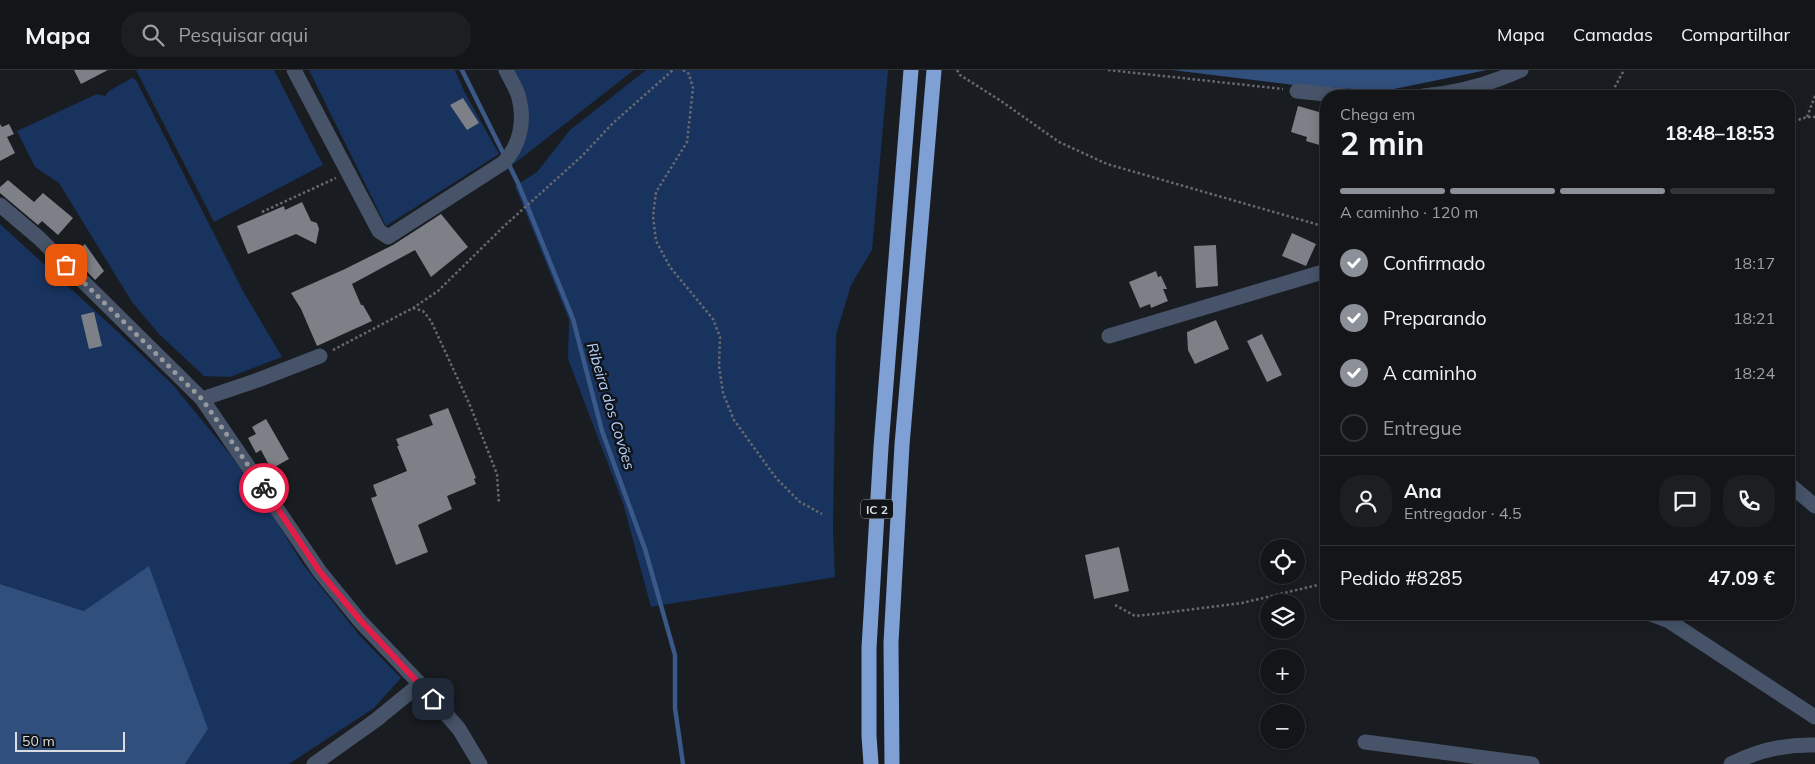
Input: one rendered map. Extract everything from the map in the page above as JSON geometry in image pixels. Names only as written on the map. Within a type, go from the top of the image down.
[{"type":"highway","name":"IC 2","points":[[871,764],[869,736],[869,648],[881,447],[911,70]]},
{"type":"highway","name":"IC 2","points":[[892,764],[891,643],[902,445],[934,70]]},
{"type":"street","points":[[294,70],[379,231],[388,237],[508,159],[522,132],[519,98],[506,70]]},
{"type":"street","points":[[1460,90],[1498,81],[1522,70]]},
{"type":"street","points":[[1296,91],[1320,93]]},
{"type":"street","points":[[0,205],[39,238],[202,399],[320,572],[360,620],[459,729],[480,764]]},
{"type":"street","points":[[1109,336],[1320,273]]},
{"type":"street","points":[[202,399],[320,356]]},
{"type":"street","points":[[1795,489],[1815,506]]},
{"type":"street","points":[[1666,620],[1815,717]]},
{"type":"street","points":[[314,764],[376,720],[420,684]]},
{"type":"street","points":[[1365,742],[1532,764]]},
{"type":"street","points":[[1732,764],[1748,755],[1769,749],[1815,745]]},
{"type":"path","points":[[320,356],[413,308],[438,291],[530,202],[582,156],[612,124],[673,70]]},
{"type":"path","points":[[683,70],[689,74],[693,88],[688,142],[656,192],[653,216],[656,241],[670,267],[713,319],[720,337],[719,366],[723,392],[734,420],[776,478],[800,502],[822,514]]},
{"type":"path","points":[[957,70],[960,76],[1059,142],[1107,164],[1320,225]]},
{"type":"path","points":[[1108,70],[1296,91]]},
{"type":"path","points":[[1613,90],[1624,70]]},
{"type":"path","points":[[1807,117],[1815,96]]},
{"type":"path","points":[[1795,121],[1815,116]]},
{"type":"path","points":[[262,212],[349,173]]},
{"type":"path","points":[[413,308],[423,311],[431,320],[469,404],[497,474],[499,504]]},
{"type":"path","points":[[1115,605],[1135,616],[1242,603],[1320,584]]},
{"type":"shaded area","points":[[136,70],[274,70],[323,165],[214,222]]},
{"type":"shaded area","points":[[309,70],[455,70],[465,93],[499,154],[386,226]]},
{"type":"shaded area","points":[[511,70],[634,70],[506,170],[516,158],[526,134]]},
{"type":"shaded area","points":[[646,70],[888,70],[872,250],[851,285],[836,335],[833,530],[835,577],[651,607],[623,503],[568,359],[569,320],[515,186],[537,172],[570,130]]},
{"type":"shaded area","points":[[1172,70],[1487,70],[1389,90],[1294,85]]},
{"type":"shaded area","points":[[132,78],[136,80],[243,291],[282,357],[230,377],[204,376],[159,334],[132,302],[59,183],[35,167],[17,131],[97,94],[105,96],[109,91]]},
{"type":"shaded area","points":[[0,224],[173,385],[229,453],[274,517],[302,563],[360,636],[401,678],[374,708],[289,764],[185,764],[208,729],[84,611],[0,584]]},
{"type":"shaded area","points":[[149,566],[208,729],[185,764],[0,764],[0,584],[84,611]]},
{"type":"building","points":[[74,70],[108,70],[81,84]]},
{"type":"building","points":[[463,98],[479,123],[467,130],[450,105]]},
{"type":"building","points":[[1298,106],[1320,112],[1320,145],[1306,141],[1307,137],[1291,132]]},
{"type":"building","points":[[0,124],[2,127],[9,124],[14,134],[7,137],[15,153],[0,161]]},
{"type":"building","points":[[8,180],[34,202],[43,193],[73,218],[58,235],[42,221],[38,225],[0,193],[0,187]]},
{"type":"building","points":[[302,202],[311,221],[317,223],[319,229],[316,244],[296,234],[248,254],[237,226],[284,206],[285,210]]},
{"type":"building","points":[[441,214],[468,247],[431,277],[415,250],[352,284],[361,305],[363,305],[372,321],[317,346],[301,309],[291,293],[393,245]]},
{"type":"building","points":[[1292,233],[1316,244],[1306,266],[1282,256]]},
{"type":"building","points":[[85,244],[104,271],[95,280],[72,256]]},
{"type":"building","points":[[1216,245],[1218,286],[1196,288],[1194,246]]},
{"type":"building","points":[[1156,271],[1158,277],[1161,276],[1167,289],[1163,289],[1168,301],[1151,308],[1150,304],[1140,308],[1129,282]]},
{"type":"building","points":[[94,312],[102,346],[89,349],[81,315]]},
{"type":"building","points":[[1216,320],[1229,349],[1195,364],[1188,350],[1187,332]]},
{"type":"building","points":[[1262,334],[1282,375],[1267,382],[1247,341]]},
{"type":"building","points":[[448,408],[476,478],[474,479],[476,484],[447,496],[452,509],[418,525],[428,552],[396,565],[371,498],[377,496],[373,485],[407,471],[396,439],[433,425],[429,415]]},
{"type":"building","points":[[266,419],[289,459],[271,469],[261,450],[256,453],[248,438],[256,434],[252,427]]},
{"type":"building","points":[[1119,547],[1129,591],[1094,599],[1085,555]]},
{"type":"waterway","name":"Ribeira dos Covões","points":[[462,70],[518,183],[573,319],[602,431],[645,549],[675,655],[675,708],[683,764]]},
{"type":"way so far","points":[[66,265],[202,399],[264,488]]},
{"type":"route","points":[[264,488],[320,572],[360,620],[433,699]]}]
